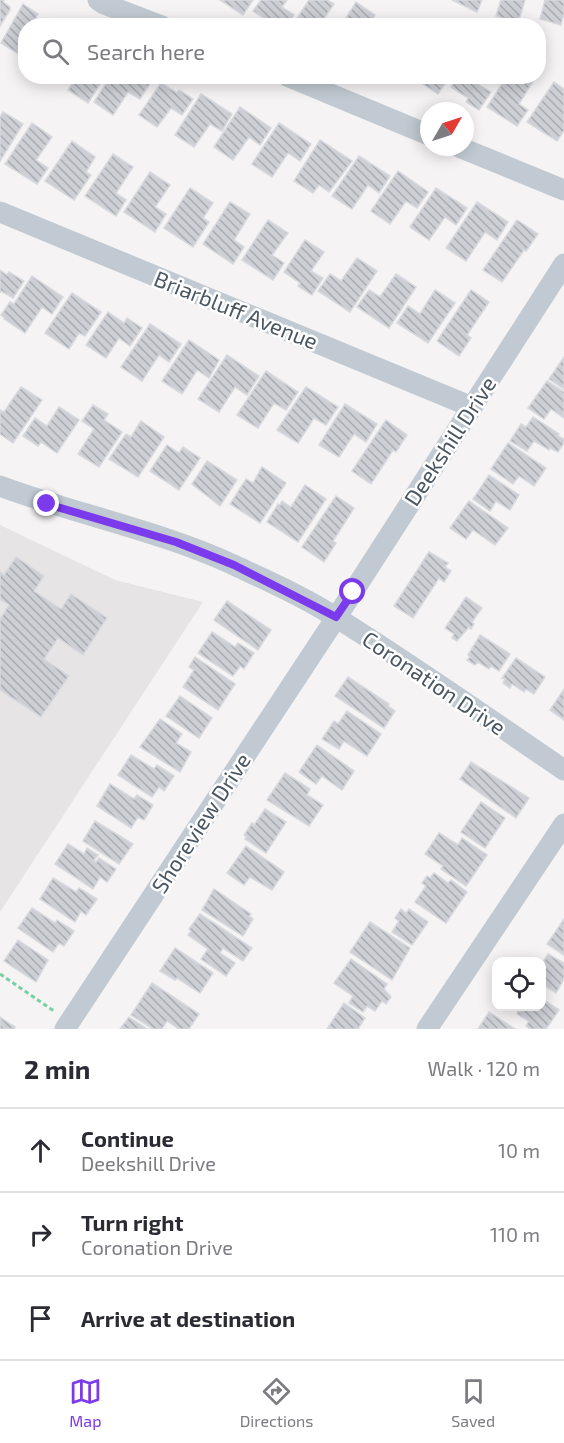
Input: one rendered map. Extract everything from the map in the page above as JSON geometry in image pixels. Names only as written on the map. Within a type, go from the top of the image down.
[{"type":"street","points":[[98,0],[141,18]]},
{"type":"street","points":[[306,84],[420,131]]},
{"type":"street","points":[[474,153],[564,190]]},
{"type":"street","name":"Briarbluff Avenue","points":[[0,212],[472,407]]},
{"type":"street","name":"Deekshill Drive","points":[[336,617],[564,264]]},
{"type":"street","name":"Coronation Drive","points":[[0,486],[47,504],[176,542],[234,565],[336,617],[564,770]]},
{"type":"street","name":"Shoreview Drive","points":[[68,1026],[336,617]]},
{"type":"street","points":[[427,1029],[564,824]]},
{"type":"path","points":[[0,974],[68,1026]]},
{"type":"shaded area","points":[[0,525],[115,580],[203,602],[0,912]]},
{"type":"building","points":[[0,0],[4,0],[3,2],[10,7],[10,10],[0,26]]},
{"type":"building","points":[[220,0],[253,0],[243,15]]},
{"type":"building","points":[[261,0],[287,0],[282,7],[294,15],[292,18],[263,18],[253,11]]},
{"type":"building","points":[[309,0],[327,0],[334,4],[324,18],[297,18]]},
{"type":"building","points":[[452,0],[482,0],[477,12]]},
{"type":"building","points":[[501,0],[525,0],[520,18],[496,16]]},
{"type":"building","points":[[545,0],[564,0],[561,25],[546,21],[546,18],[540,18]]},
{"type":"building","points":[[356,2],[375,15],[373,18],[346,18]]},
{"type":"building","points":[[23,4],[38,14],[36,18],[18,18],[18,54],[1,43]]},
{"type":"building","points":[[554,82],[564,89],[564,131],[557,141],[527,122]]},
{"type":"building","points":[[72,84],[100,84],[88,103],[68,90]]},
{"type":"building","points":[[106,84],[150,84],[140,99],[128,92],[113,115],[94,102]]},
{"type":"building","points":[[160,84],[177,93],[179,90],[193,99],[182,115],[171,108],[157,127],[139,115]]},
{"type":"building","points":[[423,84],[445,84],[438,94]]},
{"type":"building","points":[[453,84],[480,84],[491,92],[479,110],[474,107],[474,102],[466,102],[468,98],[451,87]]},
{"type":"building","points":[[502,84],[531,84],[519,104],[528,110],[517,126],[487,107]]},
{"type":"building","points":[[201,94],[232,114],[222,131],[210,124],[194,147],[175,135]]},
{"type":"building","points":[[240,107],[271,128],[260,145],[249,137],[233,160],[214,147]]},
{"type":"building","points":[[3,112],[23,124],[0,161],[0,117]]},
{"type":"building","points":[[32,123],[52,137],[36,160],[48,168],[37,184],[5,164]]},
{"type":"building","points":[[279,123],[311,144],[300,161],[288,153],[272,177],[252,164]]},
{"type":"building","points":[[320,140],[352,161],[329,192],[319,185],[313,193],[294,181]]},
{"type":"building","points":[[72,141],[95,157],[86,172],[91,175],[74,200],[45,181]]},
{"type":"building","points":[[113,154],[133,167],[116,193],[126,200],[116,216],[85,196]]},
{"type":"building","points":[[359,156],[390,176],[379,193],[368,185],[352,209],[332,196]]},
{"type":"building","points":[[398,171],[428,192],[417,208],[406,201],[390,224],[371,211]]},
{"type":"building","points":[[150,172],[170,185],[155,207],[166,214],[155,232],[124,212]]},
{"type":"building","points":[[190,188],[213,203],[203,218],[209,222],[193,247],[164,228]]},
{"type":"building","points":[[436,188],[467,208],[456,225],[445,217],[429,240],[410,227]]},
{"type":"building","points":[[230,202],[250,214],[234,240],[244,247],[233,264],[203,244]]},
{"type":"building","points":[[477,202],[508,222],[497,240],[485,232],[466,261],[446,248]]},
{"type":"building","points":[[268,220],[288,233],[272,255],[284,263],[273,280],[242,260]]},
{"type":"building","points":[[517,220],[538,234],[502,282],[483,270]]},
{"type":"building","points":[[305,240],[324,252],[311,271],[323,278],[312,295],[298,286],[300,283],[284,272]]},
{"type":"building","points":[[357,258],[377,271],[350,312],[318,291],[330,274],[341,281]]},
{"type":"building","points":[[0,270],[7,275],[9,272],[24,281],[13,298],[1,291],[0,293]]},
{"type":"building","points":[[396,274],[416,287],[389,328],[357,307],[369,290],[380,297]]},
{"type":"building","points":[[32,276],[63,297],[52,314],[42,307],[25,333],[1,315],[10,302],[14,304]]},
{"type":"building","points":[[435,290],[455,303],[428,343],[397,323],[408,306],[420,314]]},
{"type":"building","points":[[471,290],[489,302],[467,335],[471,338],[459,356],[437,341]]},
{"type":"building","points":[[72,293],[101,312],[85,336],[79,333],[69,349],[45,333]]},
{"type":"building","points":[[108,312],[124,323],[127,318],[142,328],[130,346],[119,338],[106,358],[86,345]]},
{"type":"building","points":[[150,324],[181,344],[169,362],[159,355],[142,381],[121,367]]},
{"type":"building","points":[[189,340],[219,360],[209,378],[197,370],[182,394],[162,381]]},
{"type":"building","points":[[227,355],[259,376],[247,395],[235,387],[219,412],[198,399]]},
{"type":"building","points":[[564,357],[564,389],[549,379]]},
{"type":"building","points":[[266,371],[298,392],[286,410],[274,403],[258,428],[237,415]]},
{"type":"building","points":[[547,381],[564,392],[564,418],[551,409],[544,419],[528,408]]},
{"type":"building","points":[[21,387],[42,400],[13,443],[0,434],[0,410],[4,412]]},
{"type":"building","points":[[306,387],[338,407],[326,425],[314,418],[298,443],[277,430]]},
{"type":"building","points":[[345,404],[377,424],[366,442],[354,434],[339,457],[319,445]]},
{"type":"building","points":[[93,405],[108,414],[104,420],[122,432],[99,467],[78,454],[94,429],[82,421]]},
{"type":"building","points":[[59,407],[79,420],[57,453],[41,442],[38,446],[23,436],[35,418],[47,426]]},
{"type":"building","points":[[533,417],[564,439],[558,452],[550,448],[549,450],[534,441],[527,451],[510,441],[521,424],[526,427]]},
{"type":"building","points":[[386,420],[407,435],[396,452],[393,450],[371,484],[352,471]]},
{"type":"building","points":[[141,421],[164,437],[138,477],[109,459],[126,434],[131,437]]},
{"type":"building","points":[[508,443],[546,468],[534,486],[519,476],[513,484],[491,469]]},
{"type":"building","points":[[167,445],[179,453],[183,447],[200,458],[179,490],[150,471]]},
{"type":"building","points":[[207,461],[237,480],[220,506],[192,484]]},
{"type":"building","points":[[262,467],[286,483],[260,523],[230,504],[246,479],[253,483]]},
{"type":"building","points":[[489,475],[519,495],[510,510],[496,501],[490,511],[473,499]]},
{"type":"building","points":[[305,485],[326,499],[298,542],[267,522],[282,501],[291,507]]},
{"type":"building","points":[[336,496],[354,508],[333,541],[336,543],[324,562],[302,547]]},
{"type":"building","points":[[469,501],[508,528],[495,545],[473,530],[466,539],[450,528]]},
{"type":"building","points":[[429,552],[448,563],[445,567],[451,571],[444,582],[439,578],[413,618],[394,606]]},
{"type":"building","points":[[16,557],[44,576],[34,591],[61,609],[71,594],[107,618],[83,655],[58,638],[44,659],[69,676],[41,717],[0,690],[0,619],[9,605],[0,599],[0,572],[4,575]]},
{"type":"building","points":[[466,597],[482,608],[472,622],[474,624],[471,629],[469,627],[457,641],[452,638],[454,634],[445,628]]},
{"type":"building","points":[[227,601],[271,630],[258,650],[214,620]]},
{"type":"building","points":[[212,632],[235,647],[238,643],[254,653],[244,669],[240,666],[233,676],[198,653]]},
{"type":"building","points":[[480,635],[510,654],[499,671],[491,666],[489,669],[478,662],[475,665],[467,660]]},
{"type":"building","points":[[195,657],[235,684],[218,710],[183,687],[194,670],[189,667]]},
{"type":"building","points":[[516,658],[545,677],[534,694],[526,689],[524,692],[512,684],[510,688],[503,683],[505,679],[502,678]]},
{"type":"building","points":[[348,677],[389,704],[388,706],[395,711],[384,728],[335,696]]},
{"type":"building","points":[[564,689],[564,720],[550,710]]},
{"type":"building","points":[[180,696],[212,718],[199,738],[166,716]]},
{"type":"building","points":[[347,711],[381,734],[367,756],[344,741],[339,749],[322,739],[334,721],[338,724]]},
{"type":"building","points":[[160,719],[182,734],[176,743],[191,752],[180,772],[140,747]]},
{"type":"building","points":[[317,745],[354,771],[342,790],[322,776],[316,784],[299,772]]},
{"type":"building","points":[[131,755],[154,769],[157,765],[174,776],[164,791],[159,787],[152,797],[118,775]]},
{"type":"building","points":[[471,762],[529,798],[516,818],[460,779]]},
{"type":"building","points":[[285,773],[310,789],[307,795],[323,805],[309,826],[267,800]]},
{"type":"building","points":[[110,784],[134,799],[137,795],[153,805],[144,820],[138,817],[131,828],[97,806]]},
{"type":"building","points":[[481,802],[505,818],[485,848],[461,832]]},
{"type":"building","points":[[265,809],[286,822],[266,853],[245,839],[247,837],[244,835]]},
{"type":"building","points":[[95,821],[133,844],[119,864],[83,841]]},
{"type":"building","points":[[439,833],[458,845],[462,838],[487,855],[466,886],[441,869],[443,866],[425,854]]},
{"type":"building","points":[[68,844],[84,854],[87,848],[98,855],[94,860],[96,862],[99,858],[116,869],[107,882],[100,877],[93,889],[55,864]]},
{"type":"building","points":[[246,846],[284,872],[272,890],[250,877],[244,885],[227,873]]},
{"type":"building","points":[[434,873],[448,883],[451,880],[467,892],[446,923],[415,902],[426,886],[422,883],[427,876],[430,878]]},
{"type":"building","points":[[53,878],[76,892],[79,888],[97,899],[86,915],[81,911],[75,922],[40,899]]},
{"type":"building","points":[[214,889],[251,914],[249,916],[253,919],[243,936],[202,910]]},
{"type":"building","points":[[32,908],[55,923],[57,920],[74,931],[64,946],[59,943],[53,952],[18,928]]},
{"type":"building","points":[[401,909],[406,913],[409,909],[428,922],[412,945],[392,932],[399,921],[395,918]]},
{"type":"building","points":[[200,914],[252,948],[243,961],[223,948],[220,953],[235,963],[226,976],[201,959],[208,949],[188,935],[191,931],[189,929]]},
{"type":"building","points":[[564,919],[564,955],[547,944]]},
{"type":"building","points":[[370,922],[410,948],[392,980],[350,952]]},
{"type":"building","points":[[18,940],[48,960],[36,982],[4,961]]},
{"type":"building","points":[[175,948],[213,973],[200,993],[177,978],[175,980],[160,971]]},
{"type":"building","points":[[548,954],[564,963],[564,979],[556,993],[546,987]]},
{"type":"building","points":[[351,959],[387,984],[384,989],[391,997],[386,1004],[382,1001],[375,1011],[367,1006],[363,1012],[349,1003],[353,996],[334,983]]},
{"type":"building","points":[[152,983],[199,1014],[189,1029],[179,1029],[167,1021],[162,1029],[153,1029],[131,1015]]},
{"type":"building","points":[[546,1002],[559,1010],[546,1029],[530,1029],[526,1026],[529,1021],[517,1014],[518,1011],[546,1011]]},
{"type":"building","points":[[344,1003],[365,1018],[358,1029],[327,1029]]},
{"type":"building","points":[[489,1012],[515,1029],[478,1029]]},
{"type":"building","points":[[0,1017],[15,1027],[14,1029],[0,1029]]},
{"type":"building","points":[[129,1017],[147,1029],[120,1029]]},
{"type":"route","points":[[47,504],[176,542],[234,565],[336,617],[353,592]]}]
